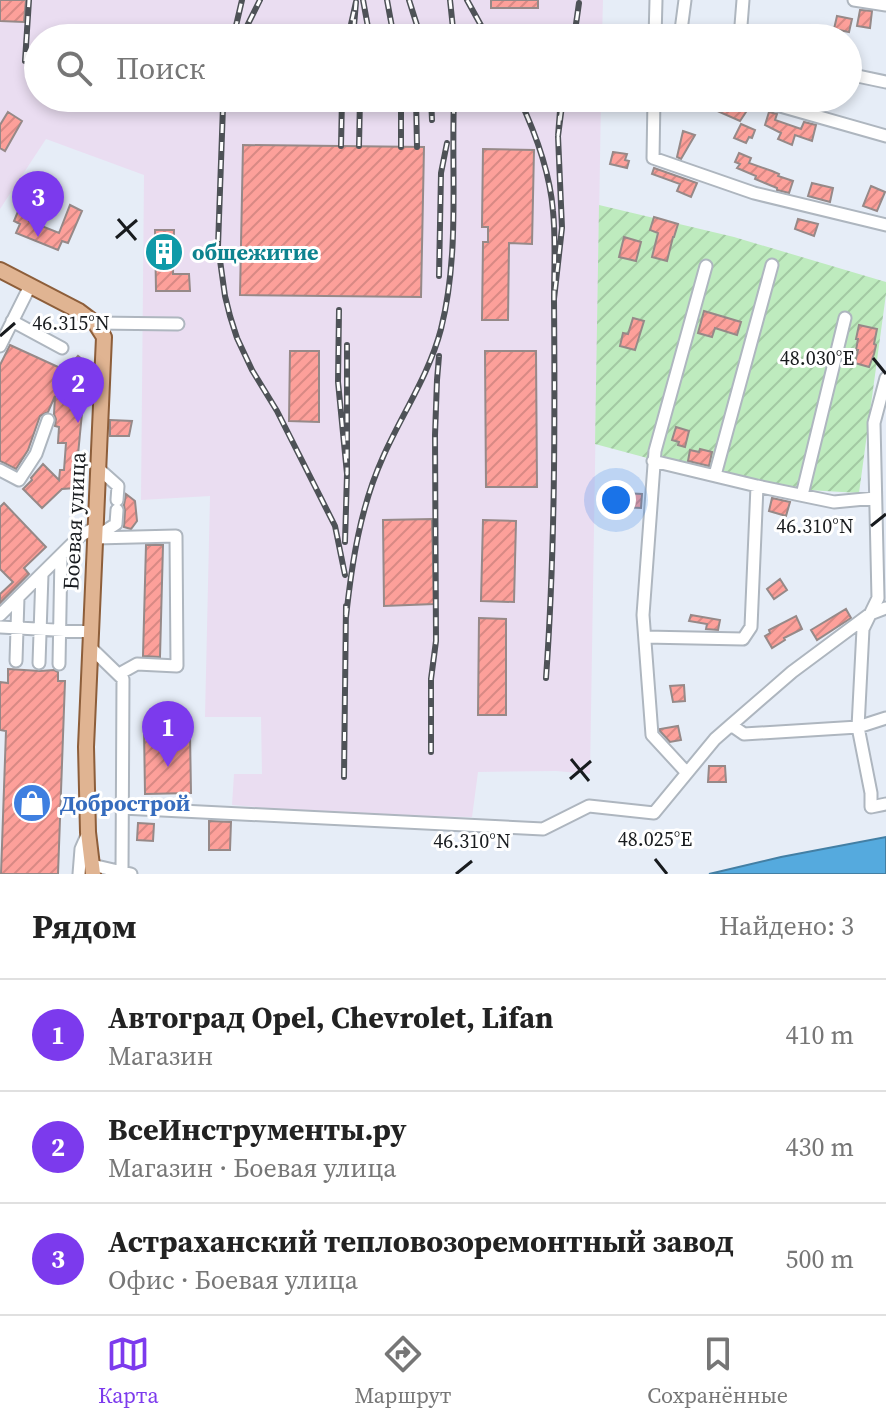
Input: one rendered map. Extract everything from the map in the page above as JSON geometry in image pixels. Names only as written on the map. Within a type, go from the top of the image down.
[{"type":"main road","points":[[0,270],[79,311],[95,323]]},
{"type":"main road","name":"Боевая улица","points":[[93,870],[88,832],[86,747],[104,337],[95,323]]},
{"type":"street","points":[[655,24],[656,0]]},
{"type":"street","points":[[682,24],[685,0]]},
{"type":"street","points":[[741,24],[743,0]]},
{"type":"street","points":[[854,0],[886,5]]},
{"type":"street","points":[[862,77],[886,82]]},
{"type":"street","points":[[654,112],[653,158],[754,193],[886,225]]},
{"type":"street","points":[[801,112],[886,136]]},
{"type":"street","points":[[715,475],[772,265]]},
{"type":"street","points":[[687,773],[652,735],[643,615],[653,461],[706,266]]},
{"type":"street","points":[[0,346],[30,286]]},
{"type":"street","points":[[802,495],[845,318]]},
{"type":"street","points":[[12,321],[62,348]]},
{"type":"street","points":[[95,323],[178,324]]},
{"type":"street","points":[[886,378],[874,423],[878,598],[863,629],[858,727],[871,807],[886,804]]},
{"type":"street","points":[[0,470],[19,480],[36,454],[48,420]]},
{"type":"street","points":[[653,461],[834,502],[875,498]]},
{"type":"street","points":[[0,615],[80,536],[116,524],[118,486],[99,469]]},
{"type":"street","points":[[645,637],[743,639],[751,627],[757,486]]},
{"type":"street","points":[[95,532],[176,536],[177,666],[137,664],[119,674]]},
{"type":"street","points":[[59,664],[61,555]]},
{"type":"street","points":[[39,663],[42,574]]},
{"type":"street","points":[[16,661],[18,597]]},
{"type":"street","points":[[122,808],[543,829],[589,806],[654,813],[715,739],[792,672],[870,614],[886,608]]},
{"type":"street","points":[[0,627],[60,631],[91,640],[123,679],[122,808],[126,873],[93,870]]},
{"type":"street","points":[[731,725],[744,734],[858,727],[886,718]]},
{"type":"street","points":[[79,874],[81,849],[88,832]]},
{"type":"shaded area","points":[[0,0],[603,0],[602,24],[24,24],[24,112],[601,112],[590,774],[478,772],[472,817],[346,815],[232,805],[234,774],[262,774],[261,717],[205,717],[210,496],[141,500],[144,175],[46,139],[0,209]]},
{"type":"green space","points":[[599,205],[734,237],[886,282],[859,493],[800,492],[595,444]]},
{"type":"water","points":[[886,837],[886,874],[709,874],[781,857]]},
{"type":"building","points":[[0,0],[26,0],[24,22],[0,21]]},
{"type":"building","points":[[491,0],[538,0],[538,8],[491,8]]},
{"type":"building","points":[[860,10],[872,11],[870,28],[857,24]]},
{"type":"building","points":[[837,16],[852,19],[851,24],[835,24]]},
{"type":"building","points":[[8,112],[22,121],[5,151],[0,148],[0,125]]},
{"type":"building","points":[[720,112],[746,112],[740,121]]},
{"type":"building","points":[[769,112],[777,114],[775,120],[801,129],[804,122],[816,125],[812,141],[795,135],[792,145],[778,139],[781,133],[765,125]]},
{"type":"building","points":[[741,124],[755,130],[746,143],[734,138]]},
{"type":"building","points":[[683,131],[695,135],[681,159],[677,157]]},
{"type":"building","points":[[243,145],[424,147],[421,297],[240,295]]},
{"type":"building","points":[[483,149],[534,150],[532,244],[509,243],[508,320],[482,320],[483,242],[488,242],[488,227],[482,227]]},
{"type":"building","points":[[613,152],[627,154],[627,168],[610,164]]},
{"type":"building","points":[[739,153],[751,158],[749,163],[793,181],[789,193],[777,190],[737,168],[740,164],[735,162]]},
{"type":"building","points":[[654,168],[697,183],[691,197],[677,191],[680,184],[652,174]]},
{"type":"building","points":[[812,183],[833,188],[830,202],[808,196]]},
{"type":"building","points":[[871,186],[885,192],[877,211],[863,206]]},
{"type":"building","points":[[28,187],[41,193],[29,221],[59,233],[70,205],[82,211],[68,243],[62,241],[58,250],[16,233],[20,224],[14,221]]},
{"type":"building","points":[[654,217],[678,224],[667,261],[652,257],[658,233],[650,230]]},
{"type":"building","points":[[798,219],[818,224],[814,236],[795,229]]},
{"type":"building","name":"общежитие","points":[[155,230],[174,230],[173,274],[189,274],[190,291],[156,291]]},
{"type":"building","points":[[624,237],[641,242],[636,261],[619,257]]},
{"type":"building","points":[[704,311],[741,322],[737,335],[715,328],[712,337],[698,333]]},
{"type":"building","points":[[633,318],[644,321],[635,350],[620,346],[623,333],[628,334]]},
{"type":"building","points":[[859,325],[877,329],[869,367],[855,363]]},
{"type":"building","points":[[10,345],[69,372],[78,356],[88,364],[78,380],[82,380],[82,413],[75,488],[62,489],[42,508],[23,489],[43,464],[59,480],[60,470],[64,470],[66,443],[58,443],[55,396],[48,412],[40,416],[28,450],[16,469],[0,461],[0,365]]},
{"type":"building","points":[[290,351],[319,351],[319,422],[289,421]]},
{"type":"building","points":[[485,351],[536,351],[537,487],[486,487]]},
{"type":"building","points":[[110,420],[132,421],[129,436],[110,436]]},
{"type":"building","points":[[676,427],[689,431],[685,447],[672,440]]},
{"type":"building","points":[[700,449],[712,452],[709,466],[688,461],[690,450],[699,452]]},
{"type":"building","points":[[623,493],[642,494],[641,508],[622,507]]},
{"type":"building","points":[[126,494],[135,501],[137,521],[131,529],[124,527]]},
{"type":"building","points":[[772,498],[790,502],[786,516],[769,511]]},
{"type":"building","points":[[4,503],[46,547],[24,568],[29,574],[0,603],[0,594],[13,582],[0,569],[0,507]]},
{"type":"building","points":[[432,519],[434,604],[384,606],[383,520]]},
{"type":"building","points":[[483,520],[516,521],[514,602],[481,601]]},
{"type":"building","points":[[146,545],[163,545],[160,657],[143,656]]},
{"type":"building","points":[[780,579],[787,590],[774,599],[767,589]]},
{"type":"building","points":[[846,609],[851,618],[817,640],[811,630]]},
{"type":"building","points":[[691,615],[720,620],[718,630],[706,629],[707,624],[689,621]]},
{"type":"building","points":[[796,616],[802,629],[772,648],[765,636],[770,633],[769,630]]},
{"type":"building","points":[[479,618],[506,619],[506,715],[478,715]]},
{"type":"building","name":"Добрострой","points":[[8,669],[54,670],[58,672],[58,681],[65,681],[58,874],[1,874],[6,731],[0,730],[0,682],[8,683]]},
{"type":"building","points":[[684,685],[685,701],[673,702],[670,686]]},
{"type":"building","points":[[678,726],[681,740],[670,742],[660,731],[660,729]]},
{"type":"building","points":[[172,727],[172,734],[190,734],[191,793],[145,794],[144,728]]},
{"type":"building","points":[[709,766],[725,766],[726,782],[708,782]]},
{"type":"building","points":[[209,821],[231,822],[230,850],[209,850]]},
{"type":"building","points":[[138,823],[154,824],[153,841],[137,840]]},
{"type":"railway","points":[[27,24],[29,0]]},
{"type":"railway","points":[[236,24],[242,0]]},
{"type":"railway","points":[[248,24],[260,0]]},
{"type":"railway","points":[[363,0],[367,24]]},
{"type":"railway","points":[[387,0],[391,24]]},
{"type":"railway","points":[[409,0],[417,24]]},
{"type":"railway","points":[[450,0],[453,24]]},
{"type":"railway","points":[[467,0],[480,24]]},
{"type":"railway","points":[[351,24],[356,2],[354,24]]},
{"type":"railway","points":[[576,24],[579,3]]},
{"type":"railway","points":[[223,112],[218,246],[230,316],[252,370],[277,411],[335,526],[345,575]]},
{"type":"railway","points":[[341,146],[342,112]]},
{"type":"railway","points":[[359,146],[360,112]]},
{"type":"railway","points":[[401,112],[401,147]]},
{"type":"railway","points":[[416,112],[417,147]]},
{"type":"railway","points":[[432,112],[432,120]]},
{"type":"railway","points":[[346,617],[354,556],[368,496],[383,457],[430,362],[441,329],[453,243],[454,112]]},
{"type":"railway","points":[[525,112],[549,182],[554,233],[554,299],[562,228],[558,136]]},
{"type":"railway","points":[[560,112],[558,136],[561,112]]},
{"type":"railway","points":[[439,276],[441,173],[447,143]]},
{"type":"railway","points":[[546,678],[553,536],[554,299]]},
{"type":"railway","points":[[339,310],[338,382],[347,474],[347,345]]},
{"type":"railway","points":[[431,752],[431,679],[436,641],[435,435],[439,356]]},
{"type":"railway","points":[[345,542],[347,474]]},
{"type":"railway","points":[[344,777],[346,606]]},
{"type":"place","name":"Астраханский тепловозоремонтный завод","points":[[38,237]]},
{"type":"place","name":"общежитие","points":[[164,252]]},
{"type":"place","name":"ВсеИнструменты.ру","points":[[78,423]]},
{"type":"place","name":"Автоград Opel, Chevrolet, Lifan","points":[[168,767]]},
{"type":"place","name":"Добрострой","points":[[32,803]]}]
